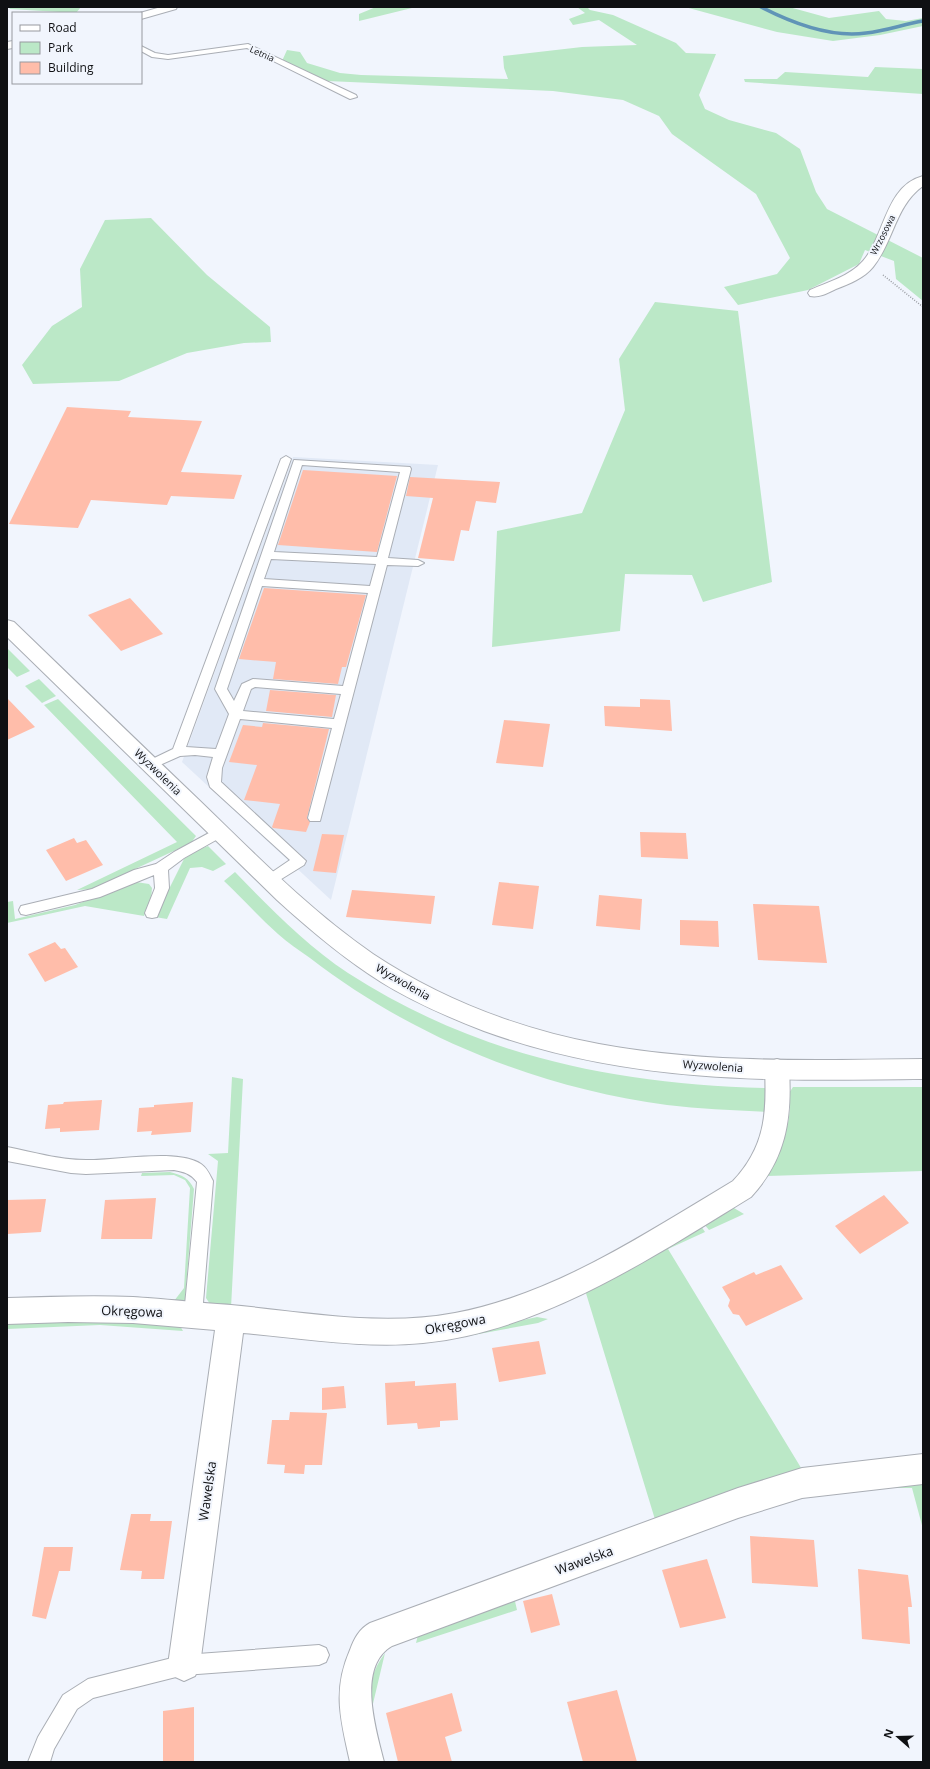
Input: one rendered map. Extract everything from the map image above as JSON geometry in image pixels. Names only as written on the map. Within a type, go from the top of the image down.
[{"type":"street","points":[[142,16],[172,7]]},
{"type":"street","name":"Wrzosowa","points":[[815,293],[845,280],[868,264],[885,236],[899,203],[906,193],[923,180]]},
{"type":"street","name":"Wyzwolenia","points":[[7,626],[270,881],[323,928],[364,959],[434,1000],[487,1022],[542,1040],[630,1058],[707,1067],[777,1069],[923,1069]]},
{"type":"street","name":"Okręgowa","points":[[7,1311],[126,1310],[231,1318],[341,1330],[378,1332],[412,1332],[468,1323],[502,1314],[584,1280],[650,1244],[742,1189],[754,1178],[764,1162],[774,1131],[777,1112],[777,1069]]},
{"type":"street","name":"Wawelska","points":[[184,1665],[231,1318]]},
{"type":"street","name":"Wawelska","points":[[367,1762],[355,1707],[354,1688],[358,1669],[365,1653],[373,1640],[386,1632],[738,1503],[802,1484],[923,1469]]},
{"type":"lane","name":"Letnia","points":[[142,49],[147,53],[156,56],[170,56],[234,46],[248,46],[353,97]]},
{"type":"lane","points":[[178,752],[286,459]]},
{"type":"lane","points":[[236,715],[221,689],[298,462],[406,469],[383,562],[315,818]]},
{"type":"lane","points":[[267,555],[418,563]]},
{"type":"lane","points":[[258,582],[375,590]]},
{"type":"lane","points":[[270,881],[299,861],[215,784],[214,777],[215,768],[246,687],[253,683],[348,690]]},
{"type":"lane","points":[[236,715],[340,724]]},
{"type":"lane","points":[[151,765],[178,752],[195,751],[221,754]]},
{"type":"lane","points":[[26,910],[95,893],[139,874],[161,868],[179,855],[220,832]]},
{"type":"lane","points":[[152,913],[162,888],[161,868]]},
{"type":"lane","points":[[7,1154],[71,1166],[174,1163],[188,1165],[200,1171],[206,1181],[193,1315]]},
{"type":"lane","points":[[39,1762],[45,1744],[57,1721],[70,1702],[88,1689],[184,1665],[319,1655]]},
{"type":"path","points":[[868,264],[923,307]]},
{"type":"shaded area","points":[[293,457],[438,465],[331,900],[182,762]]},
{"type":"green space","points":[[9,7],[81,7],[77,12],[10,9]]},
{"type":"green space","points":[[376,7],[416,7],[359,21],[359,14]]},
{"type":"green space","points":[[577,7],[587,7],[590,10],[613,15],[676,43],[686,53],[716,54],[699,95],[705,109],[729,120],[776,133],[800,149],[816,192],[827,209],[923,258],[923,301],[896,279],[894,261],[865,250],[859,264],[808,290],[738,305],[724,287],[777,274],[790,258],[756,194],[672,134],[659,116],[623,100],[553,91],[327,81],[282,61],[287,50],[300,52],[307,63],[340,73],[361,75],[508,79],[504,68],[503,56],[582,47],[637,45],[599,20],[573,25],[569,19],[585,13]]},
{"type":"green space","points":[[685,7],[789,7],[829,18],[879,11],[886,19],[906,21],[923,18],[923,26],[880,35],[833,41],[777,32]]},
{"type":"green space","points":[[875,67],[923,69],[923,94],[745,82],[744,79],[777,79],[785,72],[868,77]]},
{"type":"green space","points":[[151,218],[207,275],[270,327],[271,342],[244,343],[187,353],[119,381],[33,384],[22,365],[52,326],[82,307],[80,269],[105,220]]},
{"type":"green space","points":[[655,302],[738,311],[772,582],[703,602],[692,575],[625,574],[620,631],[492,647],[497,531],[582,513],[625,410],[619,359]]},
{"type":"green space","points":[[7,648],[30,671],[17,677],[7,667]]},
{"type":"green space","points":[[39,679],[56,696],[42,703],[25,686]]},
{"type":"green space","points":[[58,699],[196,836],[191,843],[92,889],[77,890],[177,842],[44,705]]},
{"type":"green space","points":[[208,846],[226,864],[213,871],[202,867],[190,868],[167,919],[155,917],[184,859],[193,852]]},
{"type":"green space","points":[[235,872],[289,926],[348,973],[397,1002],[446,1025],[497,1045],[548,1060],[601,1072],[654,1080],[765,1088],[768,1112],[667,1105],[619,1097],[572,1086],[525,1072],[479,1055],[434,1035],[391,1012],[349,986],[282,937],[224,881]]},
{"type":"green space","points":[[136,882],[149,884],[152,888],[151,900],[144,916],[85,906],[7,923],[7,902],[13,901],[15,919],[75,905]]},
{"type":"green space","points":[[232,1077],[243,1079],[231,1308],[210,1304],[206,1298],[218,1161],[208,1154],[228,1153]]},
{"type":"green space","points":[[793,1087],[923,1087],[923,1171],[768,1176],[784,1136],[789,1114],[789,1093]]},
{"type":"green space","points":[[170,1172],[185,1178],[190,1182],[194,1189],[185,1301],[180,1304],[7,1302],[7,1297],[174,1301],[184,1288],[190,1188],[185,1180],[174,1175],[141,1176],[142,1173]]},
{"type":"green space","points":[[734,1208],[744,1214],[709,1230],[704,1224],[729,1209]]},
{"type":"green space","points":[[701,1226],[705,1232],[668,1249],[806,1476],[657,1526],[585,1290]]},
{"type":"green space","points":[[537,1317],[548,1319],[538,1323],[435,1342],[436,1339]]},
{"type":"green space","points":[[36,1319],[179,1324],[183,1331],[100,1325],[7,1329],[7,1320]]},
{"type":"green space","points":[[923,1479],[923,1529],[912,1488],[875,1488]]},
{"type":"green space","points":[[514,1597],[517,1610],[416,1643],[418,1635]]},
{"type":"green space","points":[[385,1653],[371,1712],[384,1762],[380,1762],[371,1727],[369,1694],[374,1673],[378,1663]]},
{"type":"building","points":[[67,407],[131,411],[128,417],[202,421],[181,472],[242,475],[234,499],[171,496],[167,505],[91,500],[78,528],[9,524]]},
{"type":"building","points":[[303,470],[397,476],[377,552],[278,545]]},
{"type":"building","points":[[410,477],[500,482],[496,503],[476,501],[469,531],[461,530],[454,561],[418,558],[433,498],[406,496]]},
{"type":"building","points":[[264,588],[366,595],[346,667],[342,667],[338,684],[273,679],[276,662],[239,659]]},
{"type":"building","points":[[130,598],[163,634],[121,651],[88,615]]},
{"type":"building","points":[[270,690],[336,695],[332,717],[266,711]]},
{"type":"building","points":[[7,698],[35,727],[7,740]]},
{"type":"building","points":[[640,699],[670,700],[672,731],[605,726],[604,706],[640,707]]},
{"type":"building","points":[[504,720],[550,724],[543,767],[496,763]]},
{"type":"building","points":[[263,723],[329,729],[307,818],[310,822],[306,832],[273,828],[272,827],[280,804],[244,800],[257,765],[229,762],[243,725],[262,727]]},
{"type":"building","points":[[640,832],[686,833],[688,859],[641,857]]},
{"type":"building","points":[[322,834],[344,835],[336,873],[313,871]]},
{"type":"building","points":[[74,838],[77,843],[86,840],[103,865],[66,881],[46,850]]},
{"type":"building","points":[[499,882],[539,886],[533,929],[492,925]]},
{"type":"building","points":[[352,890],[435,896],[431,924],[346,917]]},
{"type":"building","points":[[599,895],[642,899],[640,930],[596,926]]},
{"type":"building","points":[[753,904],[819,906],[827,963],[758,960]]},
{"type":"building","points":[[680,920],[718,921],[719,947],[680,945]]},
{"type":"building","points":[[55,942],[61,949],[65,948],[78,967],[45,982],[28,954]]},
{"type":"building","points":[[102,1100],[99,1130],[60,1132],[60,1128],[45,1129],[48,1105],[63,1104],[64,1102]]},
{"type":"building","points":[[193,1102],[191,1132],[151,1135],[152,1131],[137,1132],[139,1108],[154,1107],[154,1105]]},
{"type":"building","points":[[884,1195],[909,1223],[860,1254],[835,1226]]},
{"type":"building","points":[[156,1198],[152,1239],[101,1239],[105,1200]]},
{"type":"building","points":[[46,1199],[41,1232],[7,1234],[7,1200]]},
{"type":"building","points":[[781,1265],[803,1299],[746,1326],[739,1315],[733,1314],[728,1306],[730,1300],[722,1287],[754,1272],[756,1275]]},
{"type":"building","points":[[539,1341],[546,1374],[499,1382],[492,1348]]},
{"type":"building","points":[[415,1381],[415,1386],[456,1383],[458,1420],[440,1421],[440,1427],[418,1429],[417,1423],[387,1425],[385,1383]]},
{"type":"building","points":[[344,1386],[346,1408],[322,1410],[322,1388]]},
{"type":"building","points":[[290,1412],[327,1413],[322,1465],[305,1465],[304,1474],[284,1473],[285,1465],[267,1464],[272,1420],[289,1420]]},
{"type":"building","points":[[131,1514],[151,1514],[150,1521],[172,1521],[164,1579],[141,1579],[142,1571],[120,1570]]},
{"type":"building","points":[[750,1536],[814,1540],[818,1587],[752,1583]]},
{"type":"building","points":[[44,1547],[73,1547],[70,1571],[59,1571],[46,1619],[32,1616]]},
{"type":"building","points":[[707,1559],[726,1618],[680,1628],[662,1570]]},
{"type":"building","points":[[858,1569],[908,1575],[912,1607],[908,1607],[910,1644],[862,1639]]},
{"type":"building","points":[[552,1594],[560,1625],[531,1633],[523,1601]]},
{"type":"building","points":[[617,1690],[637,1762],[583,1762],[567,1702]]},
{"type":"building","points":[[452,1693],[462,1731],[445,1737],[452,1762],[398,1762],[386,1713]]},
{"type":"building","points":[[194,1707],[194,1762],[163,1762],[163,1711]]},
{"type":"waterway","points":[[761,7],[799,24],[839,33],[853,34],[873,32],[923,21]]}]
